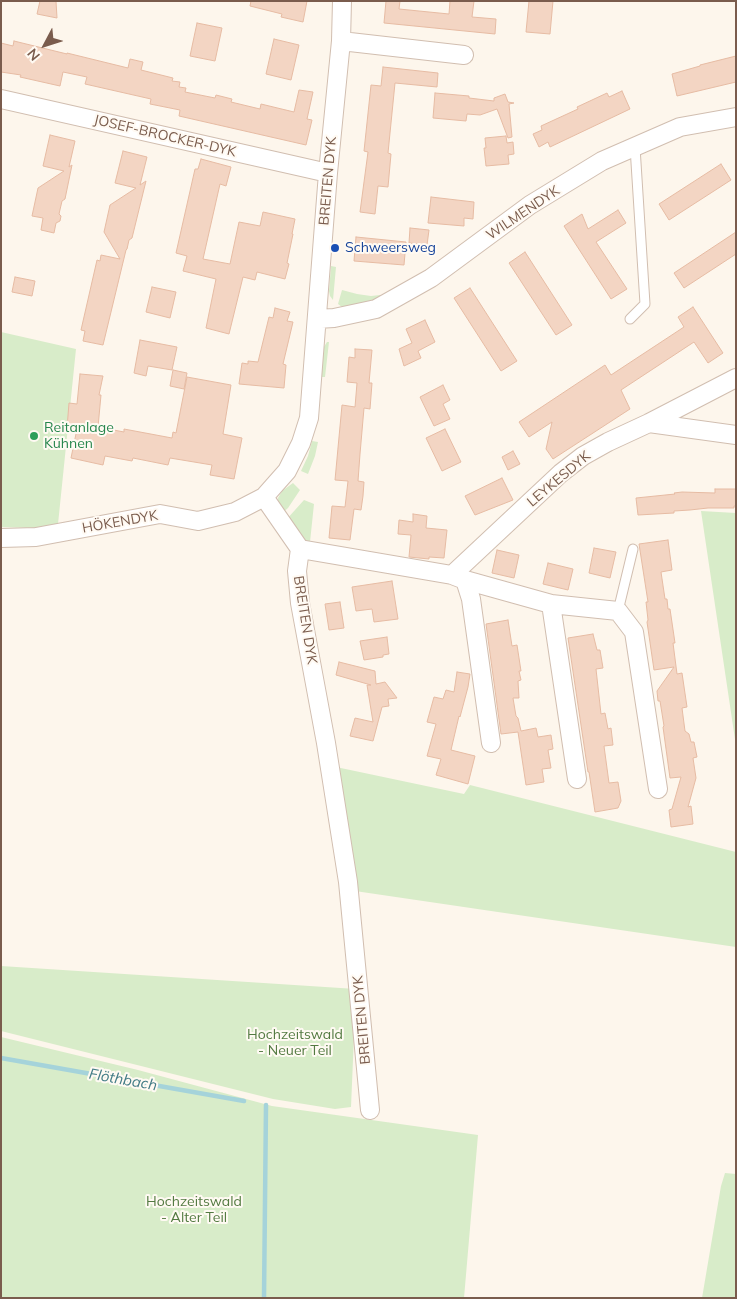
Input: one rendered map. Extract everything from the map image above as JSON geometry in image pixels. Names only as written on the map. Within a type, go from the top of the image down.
[{"type":"street","name":"BREITEN DYK","points":[[264,497],[287,471],[301,443],[309,418],[328,173],[342,41],[342,1]]},
{"type":"street","points":[[342,41],[464,56]]},
{"type":"street","name":"JOSEF-BROCKER-DYK","points":[[1,99],[328,173]]},
{"type":"street","name":"WILMENDYK","points":[[317,319],[334,318],[376,309],[431,278],[530,205],[602,161],[680,127],[736,116]]},
{"type":"street","name":"LEYKESDYK","points":[[458,577],[568,467],[608,442],[736,378]]},
{"type":"street","points":[[649,423],[736,435]]},
{"type":"street","points":[[264,497],[300,549],[458,577],[551,604],[618,611],[634,632],[658,789]]},
{"type":"street","name":"HÖKENDYK","points":[[1,538],[36,537],[160,514],[198,521],[235,512],[264,497]]},
{"type":"street","name":"BREITEN DYK","points":[[300,549],[297,571],[300,603],[326,743],[348,882],[370,1110]]},
{"type":"street","points":[[458,577],[471,599],[491,743]]},
{"type":"street","points":[[551,604],[577,779]]},
{"type":"lane","points":[[630,319],[645,304],[635,147]]},
{"type":"lane","points":[[618,611],[633,550]]},
{"type":"green space","points":[[331,266],[336,267],[333,300],[329,291]]},
{"type":"green space","points":[[342,290],[371,296],[380,295],[381,297],[361,305],[348,308],[342,307],[338,304]]},
{"type":"green space","name":"Reitanlage Kühnen","points":[[1,332],[76,349],[58,524],[35,528],[1,527]]},
{"type":"green space","points":[[327,342],[329,342],[325,377],[320,377],[322,350]]},
{"type":"green space","points":[[312,441],[318,442],[308,474],[301,471]]},
{"type":"green space","points":[[293,483],[300,490],[288,508],[279,516],[277,508],[278,498],[282,491]]},
{"type":"green space","points":[[304,500],[314,504],[310,542],[300,540],[286,520]]},
{"type":"green space","points":[[701,511],[736,513],[736,746]]},
{"type":"green space","points":[[336,767],[464,794],[470,785],[736,852],[736,947],[355,891]]},
{"type":"green space","name":"Hochzeitswald - Neuer Teil","points":[[1,966],[356,989],[351,1107],[335,1109],[273,1099],[1,1031]]},
{"type":"green space","name":"Hochzeitswald - Alter Teil","points":[[1,1037],[138,1070],[272,1106],[478,1135],[464,1298],[1,1298]]},
{"type":"green space","points":[[725,1173],[736,1174],[736,1298],[702,1298],[721,1186]]},
{"type":"building","points":[[40,1],[56,1],[57,18],[37,14]]},
{"type":"building","points":[[251,1],[307,1],[303,22],[281,17],[282,14],[250,6]]},
{"type":"building","points":[[386,1],[400,1],[399,9],[449,14],[450,1],[474,1],[472,17],[496,19],[495,34],[384,23]]},
{"type":"building","points":[[529,1],[553,1],[550,34],[526,32]]},
{"type":"building","points":[[197,23],[222,28],[215,61],[190,56]]},
{"type":"building","points":[[274,39],[299,45],[291,80],[266,74]]},
{"type":"building","points":[[14,41],[128,68],[130,59],[143,62],[141,70],[173,78],[172,81],[180,82],[179,87],[186,88],[185,92],[215,98],[216,95],[232,99],[231,102],[260,109],[261,104],[294,112],[299,90],[313,92],[307,119],[312,120],[306,145],[179,116],[180,110],[150,104],[151,99],[85,84],[87,77],[63,72],[60,86],[20,77],[21,75],[1,72],[1,43],[13,46]]},
{"type":"building","points":[[736,56],[736,82],[677,96],[672,74]]},
{"type":"building","points":[[383,67],[438,73],[437,87],[395,83],[388,153],[391,154],[388,187],[378,186],[375,214],[360,212],[368,152],[364,151],[371,85],[381,86]]},
{"type":"building","points":[[622,91],[630,109],[550,147],[548,142],[539,147],[533,134],[542,130],[541,126],[607,93],[609,97]]},
{"type":"building","points":[[435,93],[469,96],[469,98],[494,101],[494,98],[505,94],[508,102],[514,103],[509,104],[512,137],[508,138],[497,109],[480,115],[467,114],[466,121],[433,118]]},
{"type":"building","points":[[50,135],[75,141],[65,199],[62,201],[59,214],[61,216],[60,221],[56,223],[54,233],[41,230],[43,218],[32,216],[38,188],[64,171],[43,166]]},
{"type":"building","points":[[506,136],[507,143],[513,142],[514,154],[508,155],[509,164],[486,166],[485,138]]},
{"type":"building","points":[[123,151],[147,157],[140,185],[146,181],[132,238],[129,240],[126,250],[103,345],[83,341],[85,331],[81,330],[97,260],[100,261],[101,255],[120,259],[104,232],[110,205],[136,188],[115,183]]},
{"type":"building","points":[[201,159],[231,167],[226,186],[220,184],[203,259],[230,264],[239,222],[260,226],[263,212],[295,219],[285,279],[257,272],[255,280],[243,277],[229,334],[206,328],[216,279],[183,271],[187,256],[176,253],[195,169],[198,169]]},
{"type":"building","points":[[721,164],[731,180],[669,220],[659,204]]},
{"type":"building","points":[[431,197],[474,202],[473,219],[464,218],[464,226],[428,223]]},
{"type":"building","points":[[618,210],[626,223],[596,242],[627,289],[611,299],[564,226],[582,214],[588,229]]},
{"type":"building","points":[[410,228],[429,230],[427,245],[409,243]]},
{"type":"building","points":[[736,232],[736,254],[684,288],[674,273]]},
{"type":"building","points":[[356,237],[406,242],[404,265],[354,261]]},
{"type":"building","points":[[525,252],[572,325],[556,335],[509,263]]},
{"type":"building","points":[[15,277],[35,281],[32,296],[12,292]]},
{"type":"building","points":[[152,287],[176,292],[170,318],[146,312]]},
{"type":"building","points":[[470,288],[517,361],[501,371],[454,298]]},
{"type":"building","points":[[693,307],[723,353],[708,363],[694,342],[621,390],[630,409],[553,459],[546,449],[552,422],[529,437],[519,422],[605,365],[611,375],[684,327],[678,317]]},
{"type":"building","points":[[275,308],[290,312],[287,321],[293,322],[283,364],[286,365],[284,388],[239,384],[242,363],[248,364],[248,361],[258,362],[269,317],[273,318]]},
{"type":"building","points":[[425,320],[435,342],[418,351],[421,358],[404,366],[399,349],[412,343],[406,329]]},
{"type":"building","points":[[140,340],[177,347],[172,370],[148,366],[146,376],[134,373]]},
{"type":"building","points":[[355,349],[372,350],[369,383],[372,383],[370,409],[364,408],[360,454],[358,481],[364,482],[363,496],[361,510],[354,509],[350,540],[329,538],[332,506],[345,507],[348,481],[335,480],[342,405],[355,407],[357,383],[347,382],[349,357],[355,358]]},
{"type":"building","points":[[173,370],[187,373],[184,389],[170,386]]},
{"type":"building","points":[[80,374],[103,376],[99,395],[101,395],[98,427],[124,432],[124,429],[172,438],[173,432],[176,433],[187,377],[231,385],[223,434],[242,438],[234,479],[210,475],[212,465],[170,458],[168,465],[133,458],[132,461],[105,456],[103,465],[71,458],[77,429],[67,428],[69,403],[77,404]]},
{"type":"building","points":[[443,385],[450,400],[443,404],[450,419],[434,426],[420,397]]},
{"type":"building","points":[[445,429],[461,462],[442,471],[426,438]]},
{"type":"building","points":[[513,451],[520,464],[508,470],[502,457]]},
{"type":"building","points":[[502,478],[513,500],[475,515],[465,496]]},
{"type":"building","points":[[715,489],[736,489],[736,506],[734,508],[708,508],[674,511],[674,513],[638,515],[636,498],[682,492],[715,493]]},
{"type":"building","points":[[413,514],[427,516],[426,528],[447,530],[444,558],[409,557],[411,535],[398,534],[399,520],[413,522]]},
{"type":"building","points":[[668,540],[672,570],[661,572],[665,599],[667,599],[668,609],[670,609],[677,674],[682,673],[687,707],[682,708],[685,731],[689,734],[691,742],[694,742],[697,757],[693,758],[696,778],[688,807],[691,806],[693,824],[671,827],[669,810],[672,809],[681,777],[670,778],[664,726],[657,691],[674,667],[654,670],[647,622],[646,602],[648,602],[639,544]]},
{"type":"building","points":[[594,548],[616,552],[610,578],[589,573]]},
{"type":"building","points":[[497,550],[519,555],[514,578],[492,573]]},
{"type":"building","points":[[548,563],[573,569],[568,590],[543,584]]},
{"type":"building","points":[[392,581],[398,619],[374,622],[372,609],[356,611],[352,587]]},
{"type":"building","points":[[340,602],[344,628],[329,630],[325,604]]},
{"type":"building","points":[[508,620],[512,646],[517,645],[521,671],[519,671],[521,680],[518,681],[519,698],[513,698],[521,731],[536,728],[538,737],[551,735],[553,749],[548,750],[551,768],[542,769],[544,782],[526,785],[518,732],[501,734],[486,624]]},
{"type":"building","points":[[593,634],[597,650],[600,650],[603,668],[596,669],[601,714],[605,713],[608,729],[611,728],[613,745],[604,746],[609,783],[618,782],[621,801],[618,808],[595,812],[568,638]]},
{"type":"building","points":[[387,637],[389,654],[383,655],[383,657],[364,660],[360,641]]},
{"type":"building","points":[[339,662],[375,671],[376,684],[385,682],[397,698],[388,699],[389,706],[382,707],[373,741],[350,736],[355,718],[373,722],[367,685],[371,685],[336,675]]},
{"type":"building","points":[[457,672],[470,674],[451,750],[475,756],[468,784],[436,775],[441,759],[427,756],[436,724],[427,722],[434,697],[443,699],[446,690],[454,692]]},
{"type":"waterway","name":"Flöthbach","points":[[1,1058],[244,1101]]},
{"type":"waterway","name":"Flöthbach","points":[[264,1298],[266,1105]]},
{"type":"place","name":"Schweersweg","points":[[335,248]]},
{"type":"place","name":"Reitanlage Kühnen","points":[[34,436]]}]
